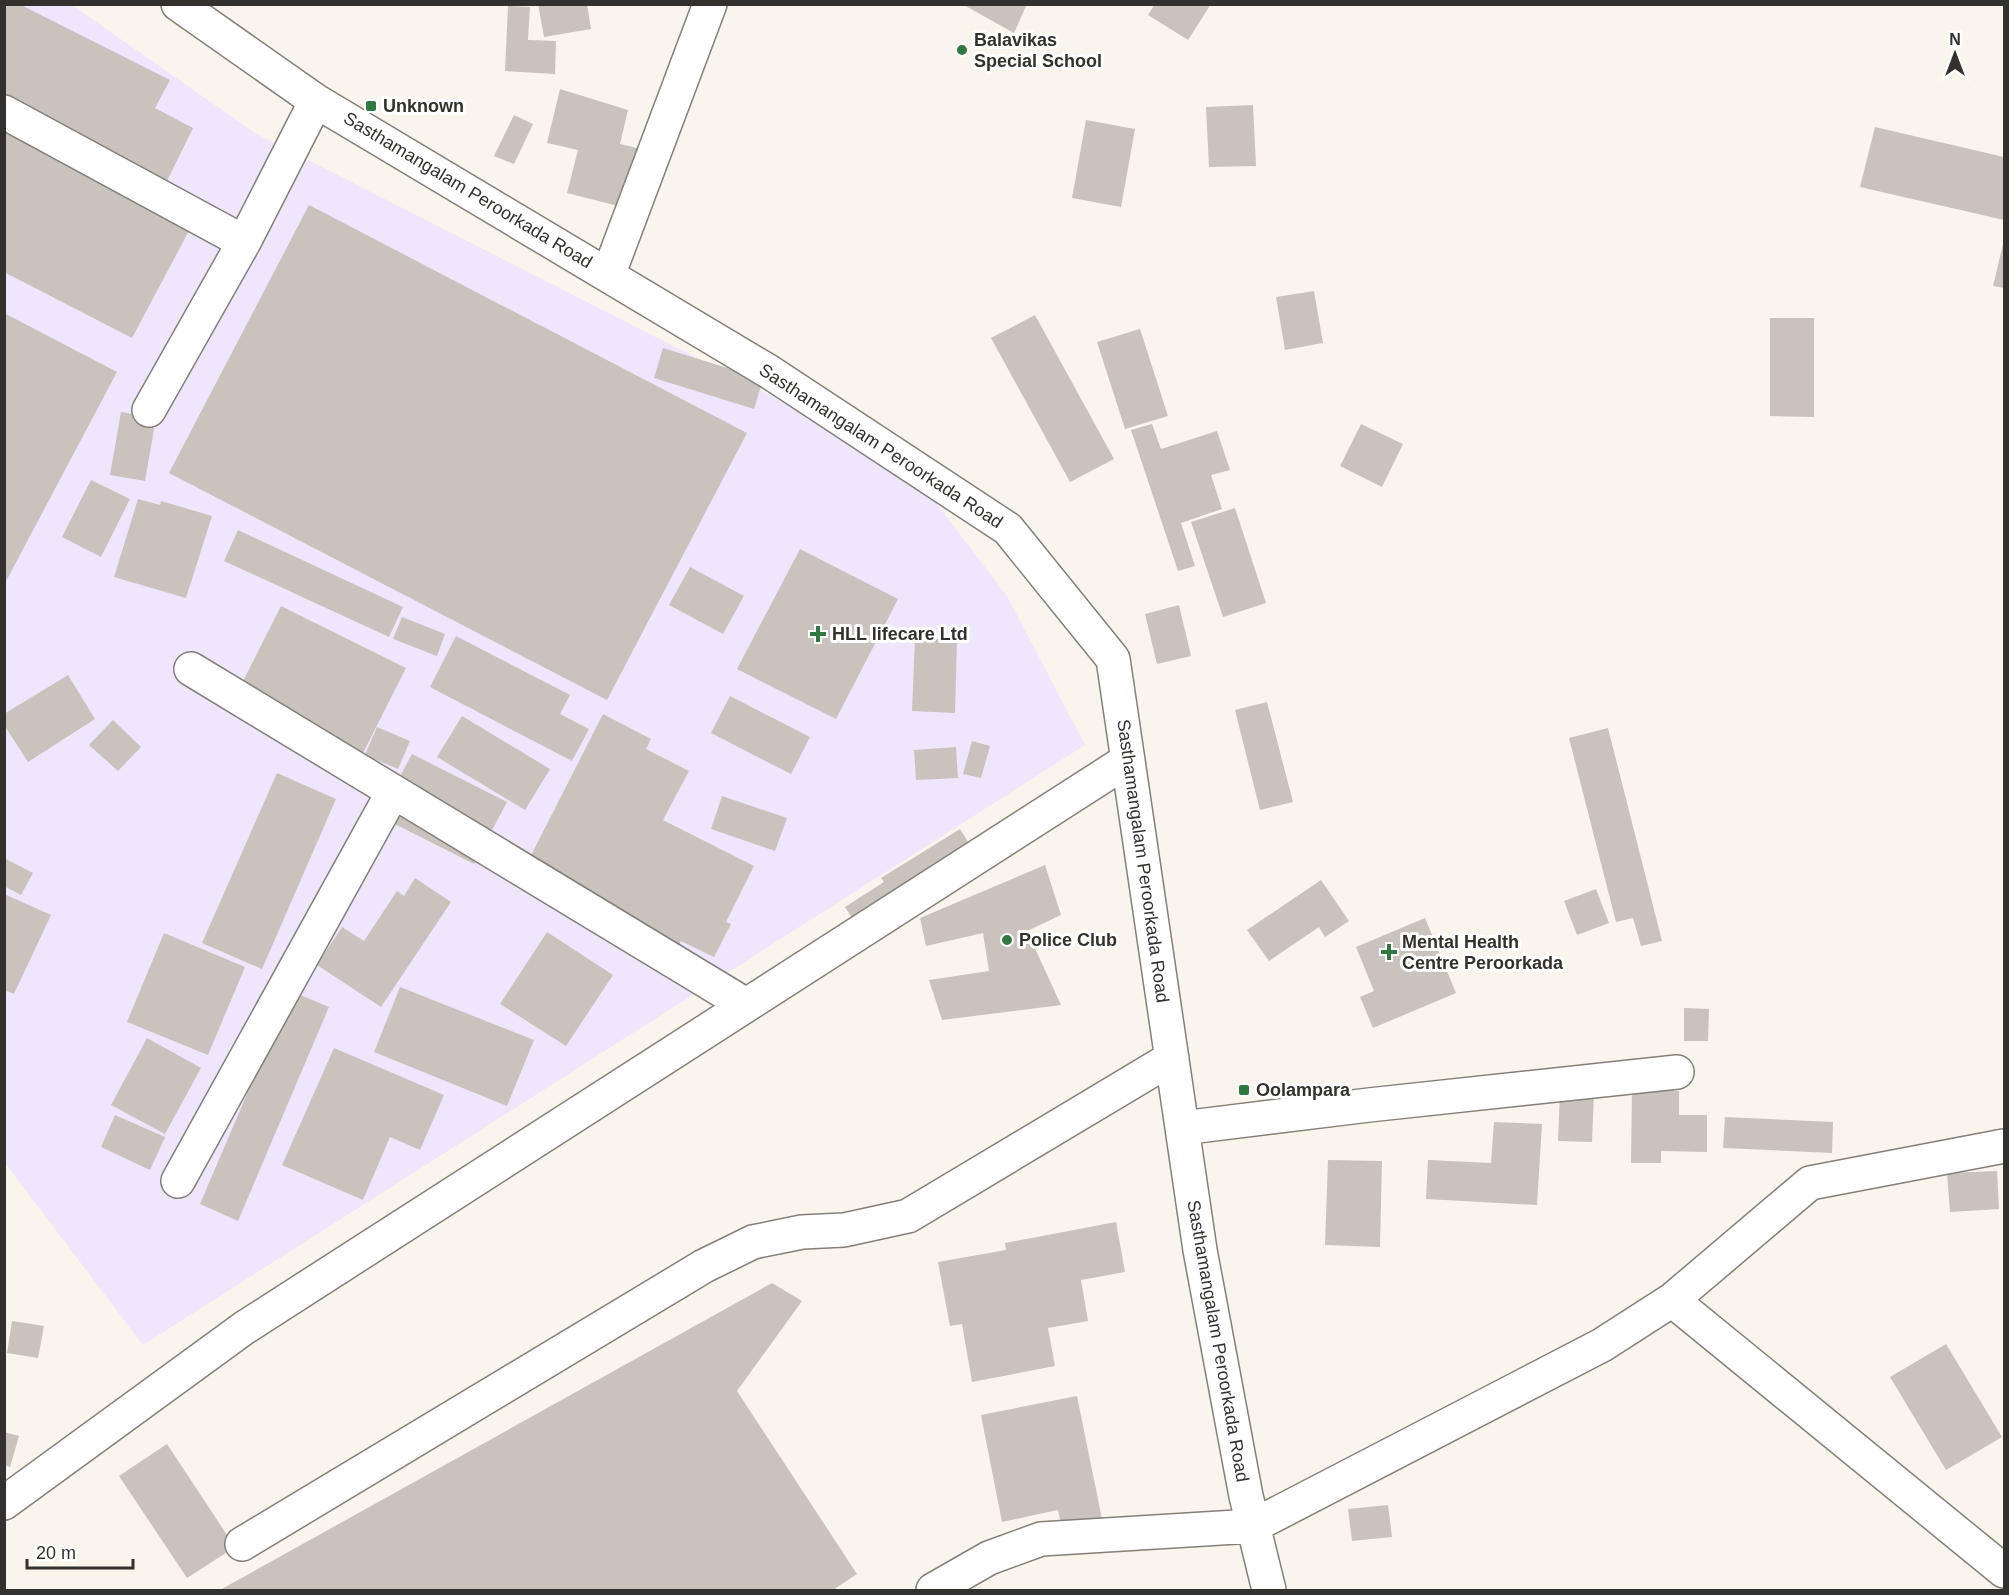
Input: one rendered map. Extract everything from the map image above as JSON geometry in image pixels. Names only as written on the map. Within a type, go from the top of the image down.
[{"type":"street","name":"Sasthamangalam Peroorkada Road","points":[[178,4],[316,100],[609,273],[768,371],[1008,529],[1113,659],[1200,1250],[1253,1526],[1269,1590]]},
{"type":"street","points":[[609,273],[710,4]]},
{"type":"street","points":[[148,410],[244,242],[316,100]]},
{"type":"street","points":[[4,112],[244,242]]},
{"type":"street","points":[[191,669],[746,1005]]},
{"type":"street","points":[[4,1503],[244,1328],[1128,760]]},
{"type":"street","points":[[178,1181],[393,792]]},
{"type":"street","points":[[242,1544],[704,1266],[753,1242],[802,1232],[844,1230],[908,1216],[1172,1058]]},
{"type":"street","points":[[1182,1128],[1381,1103],[1677,1072]]},
{"type":"street","points":[[933,1590],[989,1558],[1041,1539],[1253,1526],[1602,1345],[1672,1300],[1810,1183],[2004,1146]]},
{"type":"street","points":[[1672,1300],[2004,1571]]},
{"type":"shaded area","points":[[5,5],[72,5],[255,133],[907,465],[1007,596],[1085,745],[143,1345],[5,1163]]},
{"type":"building","points":[[4,4],[19,4],[170,80],[155,108],[193,128],[164,187],[4,107]]},
{"type":"building","points":[[538,4],[587,4],[591,29],[544,37]]},
{"type":"building","points":[[962,4],[1027,4],[1014,33]]},
{"type":"building","points":[[1155,4],[1211,4],[1188,40],[1148,15]]},
{"type":"building","points":[[508,6],[530,7],[528,40],[556,41],[555,74],[505,71]]},
{"type":"building","points":[[560,89],[628,110],[620,144],[641,149],[626,208],[567,193],[578,150],[547,143]]},
{"type":"building","points":[[1253,105],[1256,166],[1209,167],[1206,107]]},
{"type":"building","points":[[514,115],[533,124],[514,164],[494,156]]},
{"type":"building","points":[[1086,120],[1135,129],[1121,207],[1072,198]]},
{"type":"building","points":[[1875,127],[2004,157],[2004,220],[1860,187]]},
{"type":"building","points":[[4,130],[191,227],[132,338],[4,272]]},
{"type":"building","points":[[309,205],[747,433],[607,700],[169,473]]},
{"type":"building","points":[[2004,240],[2004,288],[1993,286]]},
{"type":"building","points":[[1314,291],[1323,343],[1285,350],[1276,297]]},
{"type":"building","points":[[4,313],[117,372],[4,585]]},
{"type":"building","points":[[1035,315],[1114,459],[1070,482],[991,338]]},
{"type":"building","points":[[1770,318],[1814,318],[1814,417],[1770,416]]},
{"type":"building","points":[[1140,329],[1168,416],[1125,429],[1097,342]]},
{"type":"building","points":[[663,348],[763,379],[754,409],[654,378]]},
{"type":"building","points":[[121,412],[156,418],[145,481],[110,475]]},
{"type":"building","points":[[1152,424],[1161,449],[1217,431],[1230,470],[1211,475],[1222,509],[1181,523],[1195,566],[1178,571],[1131,430]]},
{"type":"building","points":[[1361,424],[1403,444],[1382,487],[1340,466]]},
{"type":"building","points":[[91,480],[130,499],[101,557],[62,537]]},
{"type":"building","points":[[138,499],[160,505],[161,501],[212,516],[186,598],[114,577]]},
{"type":"building","points":[[1235,508],[1266,603],[1223,617],[1191,522]]},
{"type":"building","points":[[238,530],[403,607],[389,637],[224,561]]},
{"type":"building","name":"HLL lifecare Ltd","points":[[800,549],[898,599],[836,719],[737,669]]},
{"type":"building","points":[[690,567],[744,596],[723,634],[669,605]]},
{"type":"building","points":[[1179,605],[1191,656],[1157,664],[1145,614]]},
{"type":"building","points":[[281,606],[406,668],[359,761],[234,699]]},
{"type":"building","points":[[402,617],[445,634],[437,656],[393,639]]},
{"type":"building","points":[[456,636],[570,695],[560,714],[589,729],[572,761],[430,687]]},
{"type":"building","points":[[915,638],[957,640],[955,713],[912,711]]},
{"type":"building","points":[[68,675],[95,719],[28,762],[4,725],[4,714]]},
{"type":"building","points":[[730,696],[810,737],[791,774],[711,733]]},
{"type":"building","points":[[1267,702],[1293,802],[1260,810],[1235,710]]},
{"type":"building","points":[[603,714],[651,739],[646,749],[689,771],[663,820],[754,866],[726,922],[731,924],[714,957],[681,941],[673,956],[519,879]]},
{"type":"building","points":[[462,716],[550,769],[525,810],[437,757]]},
{"type":"building","points":[[113,720],[141,747],[118,771],[89,745]]},
{"type":"building","points":[[377,727],[410,741],[398,769],[365,755]]},
{"type":"building","points":[[1608,728],[1662,941],[1641,946],[1633,918],[1616,922],[1569,738]]},
{"type":"building","points":[[972,741],[990,746],[981,778],[963,774]]},
{"type":"building","points":[[956,747],[958,778],[916,780],[914,750]]},
{"type":"building","points":[[412,754],[507,802],[474,864],[379,816]]},
{"type":"building","points":[[277,773],[336,799],[262,969],[202,943]]},
{"type":"building","points":[[722,796],[787,818],[775,851],[711,829]]},
{"type":"building","points":[[960,829],[982,864],[865,938],[845,907],[884,882],[881,878]]},
{"type":"building","points":[[4,858],[33,873],[21,895],[4,886]]},
{"type":"building","name":"Police Club","points":[[1045,865],[1061,915],[1027,931],[1061,1005],[942,1020],[929,980],[989,971],[983,933],[926,946],[920,918]]},
{"type":"building","points":[[415,878],[451,902],[381,1007],[317,965],[342,927],[364,941],[397,891],[404,896]]},
{"type":"building","points":[[1321,880],[1349,921],[1325,937],[1319,927],[1269,961],[1247,930]]},
{"type":"building","points":[[1596,889],[1609,923],[1577,935],[1564,901]]},
{"type":"building","points":[[4,894],[51,915],[14,994],[4,990]]},
{"type":"building","points":[[1425,918],[1456,993],[1373,1028],[1360,997],[1374,991],[1356,947]]},
{"type":"building","points":[[547,932],[613,975],[566,1046],[500,1004]]},
{"type":"building","points":[[164,933],[245,967],[208,1055],[127,1022]]},
{"type":"building","points":[[400,987],[534,1040],[507,1106],[374,1052]]},
{"type":"building","points":[[291,991],[329,1007],[238,1221],[200,1204]]},
{"type":"building","points":[[1684,1008],[1709,1009],[1708,1041],[1684,1041]]},
{"type":"building","points":[[147,1038],[201,1068],[165,1134],[111,1105]]},
{"type":"building","points":[[334,1048],[444,1095],[420,1150],[390,1137],[363,1200],[282,1165]]},
{"type":"building","points":[[1632,1090],[1679,1091],[1679,1115],[1707,1115],[1707,1152],[1661,1151],[1661,1163],[1631,1163]]},
{"type":"building","points":[[1560,1092],[1594,1093],[1592,1142],[1558,1141]]},
{"type":"building","points":[[115,1115],[165,1137],[150,1170],[101,1147]]},
{"type":"building","points":[[1725,1117],[1833,1122],[1832,1153],[1723,1148]]},
{"type":"building","points":[[1494,1122],[1542,1124],[1537,1205],[1426,1199],[1428,1160],[1491,1163]]},
{"type":"building","points":[[1328,1160],[1382,1161],[1380,1247],[1325,1245]]},
{"type":"building","points":[[1997,1171],[1999,1209],[1950,1212],[1947,1173]]},
{"type":"building","points":[[1116,1222],[1125,1272],[1081,1280],[1088,1321],[1048,1328],[1055,1366],[972,1382],[962,1324],[950,1326],[938,1262],[1006,1250],[1005,1243]]},
{"type":"building","points":[[772,1283],[802,1301],[737,1391],[857,1574],[833,1590],[220,1590]]},
{"type":"building","points":[[12,1321],[44,1326],[38,1358],[7,1353]]},
{"type":"building","points":[[1946,1344],[2002,1437],[1946,1470],[1890,1377]]},
{"type":"building","points":[[1077,1396],[1104,1529],[1063,1536],[1058,1510],[1002,1522],[981,1415]]},
{"type":"building","points":[[4,1432],[19,1436],[10,1467],[4,1465]]},
{"type":"building","points":[[167,1444],[235,1547],[187,1578],[119,1476]]},
{"type":"building","points":[[1388,1505],[1392,1537],[1352,1541],[1348,1509]]},
{"type":"place","name":"Balavikas Special School","points":[[962,50]]},
{"type":"place","name":"Unknown","points":[[371,106]]},
{"type":"place","name":"HLL lifecare Ltd","points":[[818,634]]},
{"type":"place","name":"Police Club","points":[[1007,940]]},
{"type":"place","name":"Mental Health Centre Peroorkada","points":[[1389,952]]},
{"type":"place","name":"Oolampara","points":[[1244,1090]]}]
